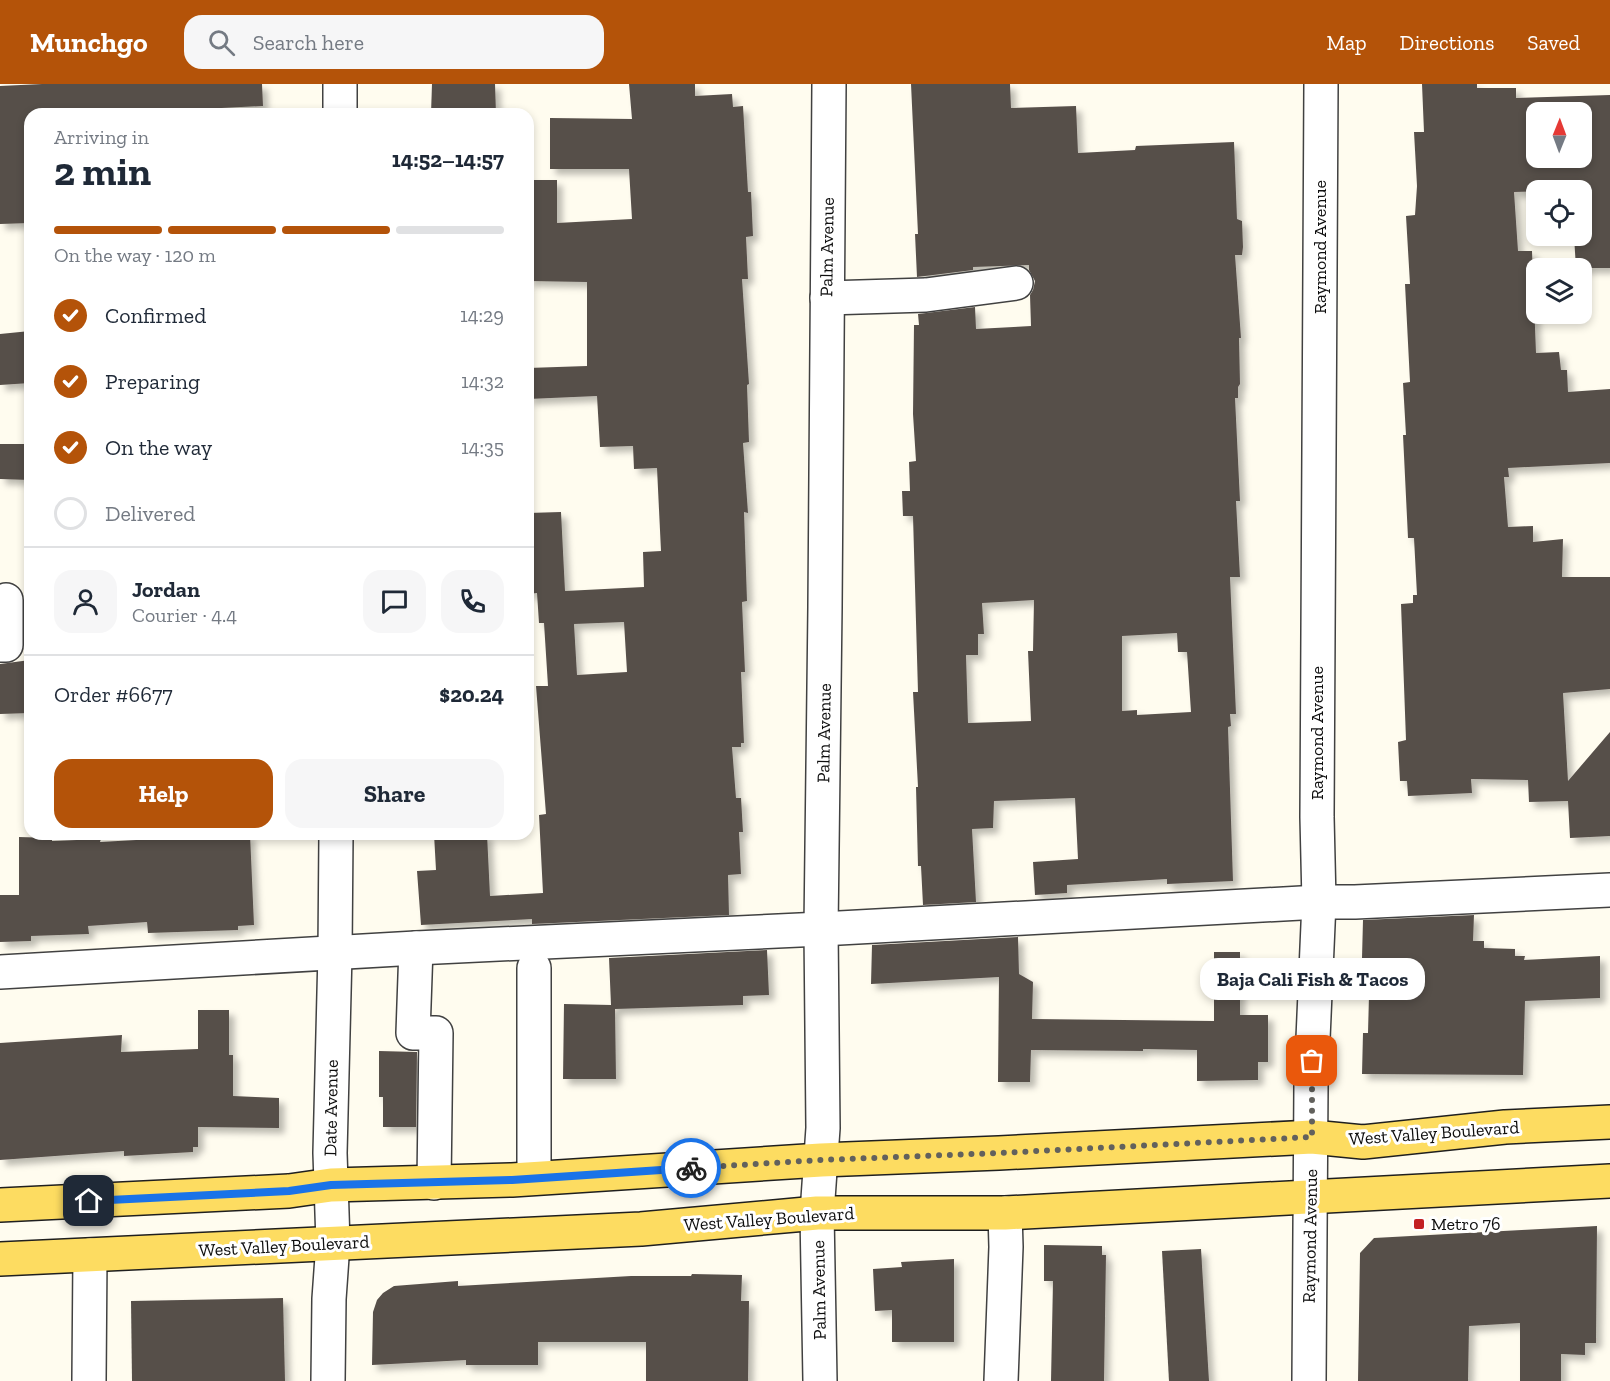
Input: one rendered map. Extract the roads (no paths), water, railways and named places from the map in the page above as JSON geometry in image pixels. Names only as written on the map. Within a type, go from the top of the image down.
[{"type":"main road","name":"West Valley Boulevard","points":[[0,1205],[289,1191],[331,1185],[434,1183],[821,1160],[1312,1137],[1363,1142],[1505,1127],[1610,1122]]},
{"type":"main road","name":"West Valley Boulevard","points":[[0,1259],[641,1229],[817,1213],[1005,1213],[1610,1181]]},
{"type":"street","points":[[340,84],[340,108]]},
{"type":"street","name":"Palm Avenue","points":[[820,1381],[817,1213],[823,1120],[821,929],[829,84]]},
{"type":"street","name":"Raymond Avenue","points":[[1309,1381],[1311,1084],[1319,902],[1317,817],[1322,84]]},
{"type":"street","points":[[827,298],[926,295],[1016,283]]},
{"type":"street","points":[[0,645],[6,645],[6,600]]},
{"type":"street","name":"Date Avenue","points":[[328,1381],[329,1299],[333,1243],[330,1142],[336,840]]},
{"type":"street","points":[[0,972],[416,948],[1319,902],[1610,890]]},
{"type":"street","points":[[416,948],[413,1033],[435,1033],[434,1183]]},
{"type":"street","points":[[534,968],[534,1178]]},
{"type":"street","points":[[1001,1381],[1006,1247],[1005,1213]]},
{"type":"street","points":[[89,1381],[90,1255]]},
{"type":"place","name":"Baja Cali Fish & Tacos","points":[[1312,1061]]},
{"type":"place","name":"Metro 76","points":[[1419,1224]]}]
